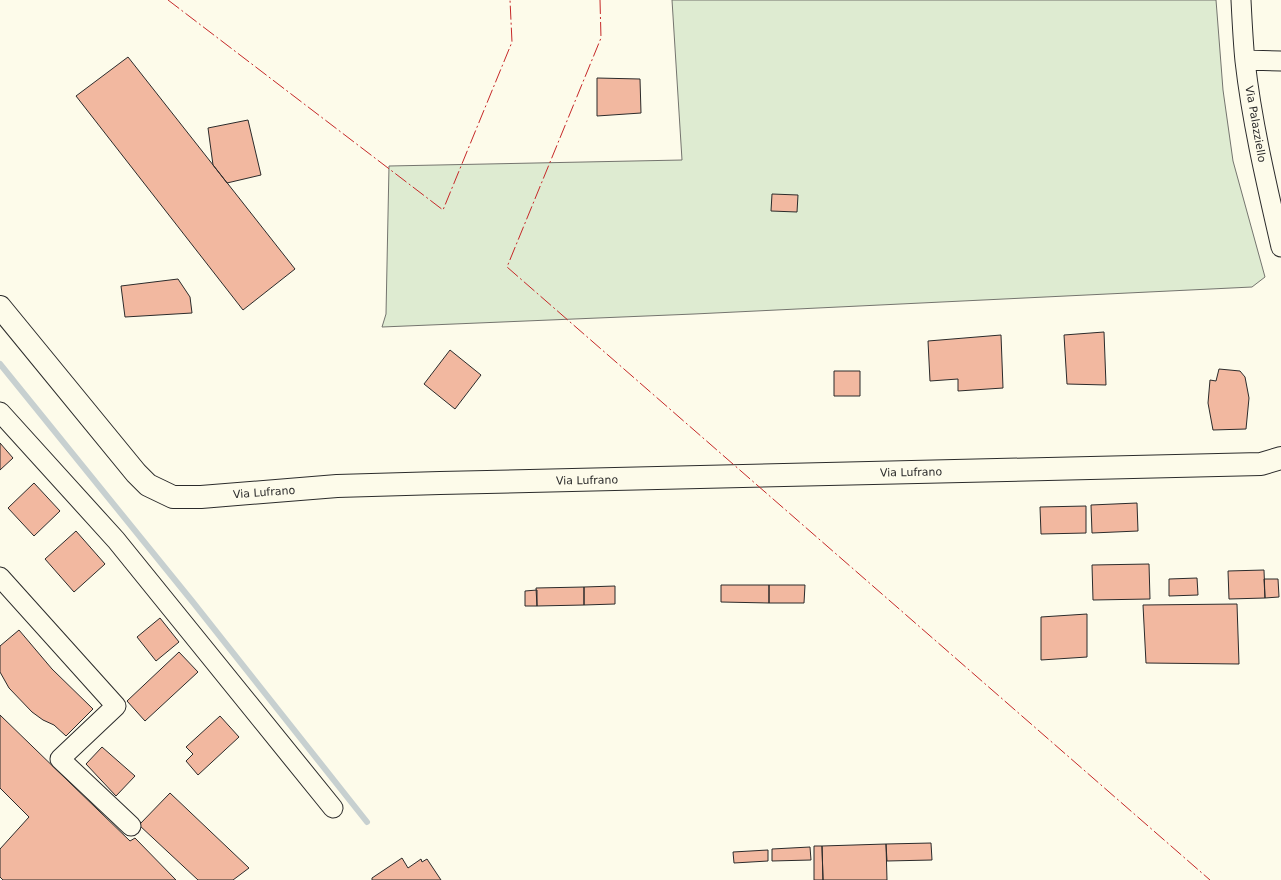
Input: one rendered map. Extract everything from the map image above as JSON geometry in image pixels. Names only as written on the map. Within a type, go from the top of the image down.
[{"type":"street","name":"Via Palazziello","points":[[1241,0],[1245,60],[1255,126],[1281,247]]},
{"type":"street","points":[[1245,60],[1281,61]]},
{"type":"street","name":"Via Lufrano","points":[[0,307],[136,473],[148,485],[173,497],[201,497],[337,486],[1271,461],[1281,477]]},
{"type":"street","points":[[0,412],[116,540],[333,808]]},
{"type":"street","points":[[0,577],[116,706],[60,759],[131,826]]},
{"type":"green space","points":[[672,0],[1216,0],[1223,90],[1233,161],[1265,277],[1252,287],[694,314],[382,327],[386,314],[389,166],[682,160]]},
{"type":"building","points":[[128,57],[295,269],[243,310],[76,96]]},
{"type":"building","points":[[597,78],[640,79],[641,113],[597,116]]},
{"type":"building","points":[[248,120],[261,175],[227,183],[213,165],[208,128]]},
{"type":"building","points":[[772,194],[798,195],[797,212],[771,211]]},
{"type":"building","points":[[178,279],[190,297],[192,313],[125,317],[121,286]]},
{"type":"building","points":[[1104,332],[1106,385],[1067,384],[1064,335]]},
{"type":"building","points":[[1001,335],[1003,388],[958,391],[958,379],[930,381],[928,341]]},
{"type":"building","points":[[450,350],[481,375],[455,409],[424,384]]},
{"type":"building","points":[[1219,369],[1240,371],[1245,377],[1249,398],[1246,429],[1213,430],[1208,403],[1210,380],[1216,381]]},
{"type":"building","points":[[834,371],[860,371],[860,396],[834,396]]},
{"type":"building","points":[[0,443],[13,458],[0,470]]},
{"type":"building","points":[[34,483],[60,511],[34,536],[8,508]]},
{"type":"building","points":[[1137,503],[1138,531],[1092,533],[1091,505]]},
{"type":"building","points":[[1086,506],[1086,533],[1041,534],[1040,507]]},
{"type":"building","points":[[76,531],[105,564],[74,592],[45,559]]},
{"type":"building","points":[[1149,564],[1150,599],[1093,600],[1092,565]]},
{"type":"building","points":[[1264,570],[1265,598],[1229,599],[1228,571]]},
{"type":"building","points":[[1197,578],[1198,595],[1169,596],[1169,579]]},
{"type":"building","points":[[1264,579],[1278,579],[1279,597],[1265,598]]},
{"type":"building","points":[[721,585],[769,585],[769,603],[721,602]]},
{"type":"building","points":[[769,585],[805,585],[804,603],[769,603]]},
{"type":"building","points":[[615,586],[615,604],[584,605],[584,587]]},
{"type":"building","points":[[584,587],[584,605],[537,606],[536,588]]},
{"type":"building","points":[[537,590],[537,606],[525,606],[525,591]]},
{"type":"building","points":[[1237,604],[1239,664],[1146,663],[1143,605]]},
{"type":"building","points":[[1087,614],[1087,657],[1041,660],[1041,617]]},
{"type":"building","points":[[160,618],[179,642],[156,661],[137,637]]},
{"type":"building","points":[[19,630],[52,669],[93,709],[66,736],[54,725],[43,720],[32,712],[9,688],[0,672],[0,646]]},
{"type":"building","points":[[179,652],[198,672],[145,721],[127,701]]},
{"type":"building","points":[[0,715],[130,841],[135,838],[176,880],[3,880],[0,877],[0,849],[29,817],[0,788]]},
{"type":"building","points":[[220,716],[239,737],[198,775],[186,761],[193,754],[186,747]]},
{"type":"building","points":[[102,747],[135,776],[116,796],[86,764]]},
{"type":"building","points":[[170,793],[249,868],[233,880],[198,880],[139,825]]},
{"type":"building","points":[[931,843],[932,860],[887,861],[886,844]]},
{"type":"building","points":[[886,844],[887,880],[823,880],[822,846]]},
{"type":"building","points":[[814,846],[822,846],[823,880],[814,880]]},
{"type":"building","points":[[810,847],[811,860],[772,861],[772,849]]},
{"type":"building","points":[[768,850],[768,861],[734,863],[733,852]]},
{"type":"building","points":[[402,858],[408,868],[421,859],[422,862],[427,859],[441,880],[372,880],[372,878]]},
{"type":"waterway","points":[[0,364],[192,601],[367,822]]},
{"type":"power","points":[[168,0],[443,210],[512,42],[510,0]]},
{"type":"power","points":[[600,0],[601,38],[507,267],[1210,880]]}]
